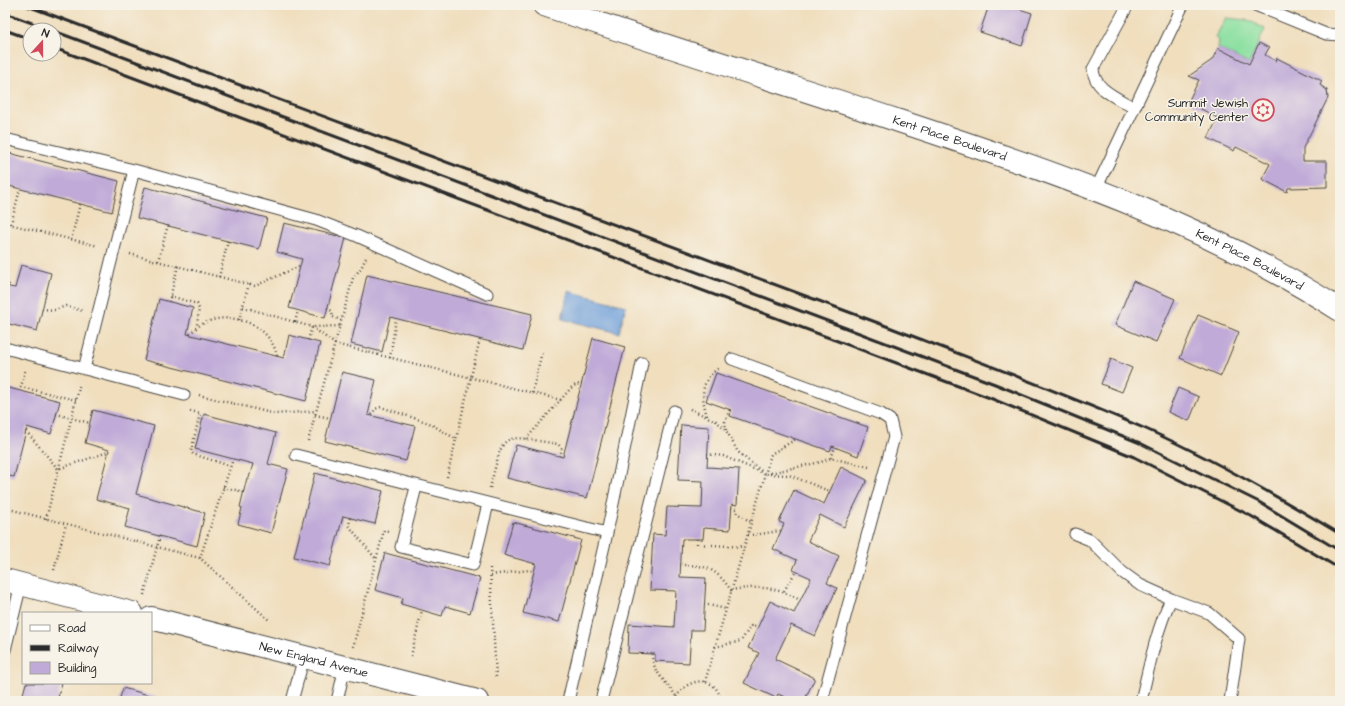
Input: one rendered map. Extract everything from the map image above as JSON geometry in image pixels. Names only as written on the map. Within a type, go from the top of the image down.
[{"type":"street","name":"Kent Place Boulevard","points":[[544,5],[574,10],[1017,160],[1096,189],[1194,231],[1264,264],[1340,310]]},
{"type":"street","name":"New England Avenue","points":[[13,582],[48,592],[142,610]]},
{"type":"street","name":"New England Avenue","points":[[152,613],[304,657],[477,701]]},
{"type":"lane","points":[[1128,5],[1093,69],[1093,76],[1100,88],[1134,108]]},
{"type":"lane","points":[[1096,189],[1183,5]]},
{"type":"lane","points":[[1255,5],[1326,34],[1340,35]]},
{"type":"lane","points":[[5,139],[134,170],[316,220],[487,294]]},
{"type":"lane","points":[[84,369],[134,170]]},
{"type":"lane","points":[[5,348],[184,395]]},
{"type":"lane","points":[[732,360],[881,414],[890,420],[894,437],[822,701]]},
{"type":"lane","points":[[568,701],[607,533],[642,363]]},
{"type":"lane","points":[[601,701],[674,410]]},
{"type":"lane","points":[[300,456],[416,487],[607,533]]},
{"type":"lane","points":[[416,487],[401,547],[473,565],[488,504]]},
{"type":"lane","points":[[1075,534],[1090,540],[1122,572],[1140,585],[1171,599],[1209,613],[1239,640],[1230,701]]},
{"type":"lane","points":[[5,650],[13,582]]},
{"type":"lane","points":[[1140,701],[1154,649],[1171,599]]},
{"type":"lane","points":[[292,701],[304,657]]},
{"type":"lane","points":[[337,701],[345,668]]},
{"type":"path","points":[[11,224],[20,189]]},
{"type":"path","points":[[71,240],[80,204]]},
{"type":"path","points":[[5,223],[255,286],[300,266]]},
{"type":"path","points":[[158,261],[168,225]]},
{"type":"path","points":[[219,276],[228,241]]},
{"type":"path","points":[[300,456],[316,413],[353,278],[361,268],[372,243]]},
{"type":"path","points":[[169,302],[178,266]]},
{"type":"path","points":[[5,277],[10,287]]},
{"type":"path","points":[[239,320],[249,284]]},
{"type":"path","points":[[170,296],[197,304],[199,309],[197,326]]},
{"type":"path","points":[[42,309],[54,310],[66,306],[98,314]]},
{"type":"path","points":[[243,307],[312,327],[340,326]]},
{"type":"path","points":[[327,308],[332,311],[333,317],[342,320]]},
{"type":"path","points":[[295,322],[298,311]]},
{"type":"path","points":[[190,334],[197,326],[208,320],[223,317],[239,320],[254,326],[268,336],[275,347],[277,356]]},
{"type":"path","points":[[390,358],[396,319]]},
{"type":"path","points":[[308,340],[312,327]]},
{"type":"path","points":[[312,327],[335,344],[560,400]]},
{"type":"path","points":[[443,493],[480,339]]},
{"type":"path","points":[[532,393],[542,352]]},
{"type":"path","points":[[29,354],[21,387],[76,400]]},
{"type":"path","points":[[707,416],[703,404],[703,391],[707,379],[710,374],[732,360]]},
{"type":"path","points":[[46,519],[84,369]]},
{"type":"path","points":[[526,439],[571,388],[577,384],[581,385]]},
{"type":"path","points":[[230,466],[193,454],[191,452],[200,413],[189,410],[184,395],[196,394],[275,414],[316,413],[330,418]]},
{"type":"path","points":[[372,415],[375,409],[381,407],[429,423],[456,439]]},
{"type":"path","points":[[674,410],[688,408],[716,421],[726,430],[738,452],[765,474]]},
{"type":"path","points":[[726,430],[725,422],[730,409]]},
{"type":"path","points":[[56,414],[90,423]]},
{"type":"path","points":[[26,431],[58,469]]},
{"type":"path","points":[[488,504],[489,489],[500,446],[506,440],[513,437],[558,444],[562,449],[560,456]]},
{"type":"path","points":[[705,682],[771,454],[796,439]]},
{"type":"path","points":[[831,458],[835,447]]},
{"type":"path","points":[[58,469],[108,452]]},
{"type":"path","points":[[707,454],[723,456],[765,474],[789,475],[829,491]]},
{"type":"path","points":[[765,474],[821,462],[831,458],[885,471]]},
{"type":"path","points":[[200,558],[233,459]]},
{"type":"path","points":[[223,487],[244,492]]},
{"type":"path","points":[[5,508],[200,558],[269,620]]},
{"type":"path","points":[[731,508],[736,508],[737,513],[751,522]]},
{"type":"path","points":[[350,518],[349,526],[376,560]]},
{"type":"path","points":[[48,592],[66,524]]},
{"type":"path","points":[[345,668],[353,649],[384,530],[404,534]]},
{"type":"path","points":[[748,535],[762,535],[781,531]]},
{"type":"path","points":[[142,610],[160,536]]},
{"type":"path","points":[[697,539],[697,544],[744,547]]},
{"type":"path","points":[[475,556],[490,559],[496,677]]},
{"type":"path","points":[[680,565],[696,565],[710,568],[722,577],[731,590]]},
{"type":"path","points":[[491,575],[529,570],[534,572]]},
{"type":"path","points":[[784,591],[796,571]]},
{"type":"path","points":[[731,590],[755,586],[770,587],[784,591],[800,600]]},
{"type":"path","points":[[704,604],[726,609]]},
{"type":"path","points":[[411,656],[422,610]]},
{"type":"path","points":[[715,647],[741,642],[751,626],[758,627]]},
{"type":"path","points":[[652,654],[652,662],[656,672],[676,696]]},
{"type":"path","points":[[675,701],[676,696],[683,686],[692,682],[705,682],[714,686],[720,694],[721,701]]},
{"type":"path","points":[[778,701],[781,695]]},
{"type":"green space","points":[[1226,18],[1248,20],[1265,29],[1249,64],[1218,48],[1219,40],[1215,38]]},
{"type":"water","points":[[568,291],[626,306],[619,333],[562,319]]},
{"type":"building","points":[[989,5],[1020,5],[1019,9],[1032,13],[1022,46],[980,32]]},
{"type":"building","name":"Summit Jewish Community Center","points":[[1259,43],[1269,48],[1265,55],[1276,61],[1277,58],[1322,81],[1320,85],[1327,90],[1328,98],[1303,148],[1303,161],[1327,161],[1327,187],[1288,188],[1287,192],[1262,179],[1270,164],[1236,147],[1234,151],[1208,138],[1218,118],[1188,102],[1199,80],[1189,76],[1212,60],[1218,48],[1249,64]]},
{"type":"building","points":[[5,152],[119,181],[112,212],[5,185]]},
{"type":"building","points":[[145,187],[267,218],[259,249],[137,218]]},
{"type":"building","points":[[284,223],[346,238],[325,318],[289,308],[302,259],[277,252]]},
{"type":"building","points":[[21,265],[51,273],[37,331],[5,323],[5,286],[15,288]]},
{"type":"building","points":[[367,275],[532,314],[523,350],[390,317],[382,352],[351,344]]},
{"type":"building","points":[[1133,281],[1175,299],[1156,342],[1115,325]]},
{"type":"building","points":[[159,299],[193,308],[187,334],[284,358],[289,335],[320,343],[306,401],[144,360]]},
{"type":"building","points":[[1198,315],[1239,332],[1221,376],[1180,358]]},
{"type":"building","points":[[593,338],[625,347],[587,498],[507,478],[516,445],[563,457]]},
{"type":"building","points":[[1111,359],[1132,368],[1122,392],[1101,384]]},
{"type":"building","points":[[342,372],[376,380],[368,415],[415,426],[406,461],[325,441]]},
{"type":"building","points":[[716,373],[868,427],[858,456],[832,446],[830,451],[730,416],[731,410],[706,401]]},
{"type":"building","points":[[5,387],[60,401],[51,434],[27,427],[14,477],[5,475]]},
{"type":"building","points":[[1178,388],[1199,397],[1189,421],[1168,412]]},
{"type":"building","points":[[93,410],[154,426],[136,494],[205,513],[197,546],[125,527],[130,508],[96,499],[109,450],[85,443]]},
{"type":"building","points":[[204,414],[276,433],[268,464],[288,469],[271,533],[238,524],[242,508],[240,507],[247,478],[249,478],[253,464],[195,449]]},
{"type":"building","points":[[681,425],[709,427],[707,467],[739,469],[737,505],[732,504],[730,530],[704,528],[703,539],[682,539],[680,577],[706,578],[703,630],[691,630],[689,663],[655,661],[655,654],[628,653],[629,624],[674,627],[676,591],[650,590],[653,534],[665,535],[667,507],[702,508],[703,481],[678,480]]},
{"type":"building","points":[[841,467],[867,480],[844,527],[820,515],[808,541],[839,556],[827,583],[837,588],[815,636],[791,625],[775,659],[815,678],[804,701],[794,701],[778,694],[776,698],[744,683],[759,653],[748,648],[770,601],[794,613],[811,578],[793,570],[797,560],[773,549],[784,524],[779,522],[794,490],[824,504]]},
{"type":"building","points":[[315,473],[383,491],[375,524],[343,516],[330,566],[294,557]]},
{"type":"building","points":[[513,522],[581,540],[559,622],[523,613],[536,564],[504,555]]},
{"type":"building","points":[[385,553],[480,578],[470,613],[445,606],[442,616],[401,604],[403,598],[375,590]]},
{"type":"building","points":[[26,684],[62,684],[57,701],[21,701]]},
{"type":"building","points":[[123,688],[156,697],[155,701],[119,701]]},
{"type":"railway","points":[[25,5],[881,324],[1080,401],[1146,429],[1220,465],[1340,534]]},
{"type":"railway","points":[[5,13],[29,22]]},
{"type":"railway","points":[[5,30],[22,36]]},
{"type":"railway","points":[[62,34],[995,384],[1140,443],[1259,502],[1340,551]]},
{"type":"railway","points":[[62,51],[990,398],[1134,457],[1251,516],[1340,569]]},
{"type":"place","name":"Summit Jewish Community Center","points":[[1263,110]]}]
